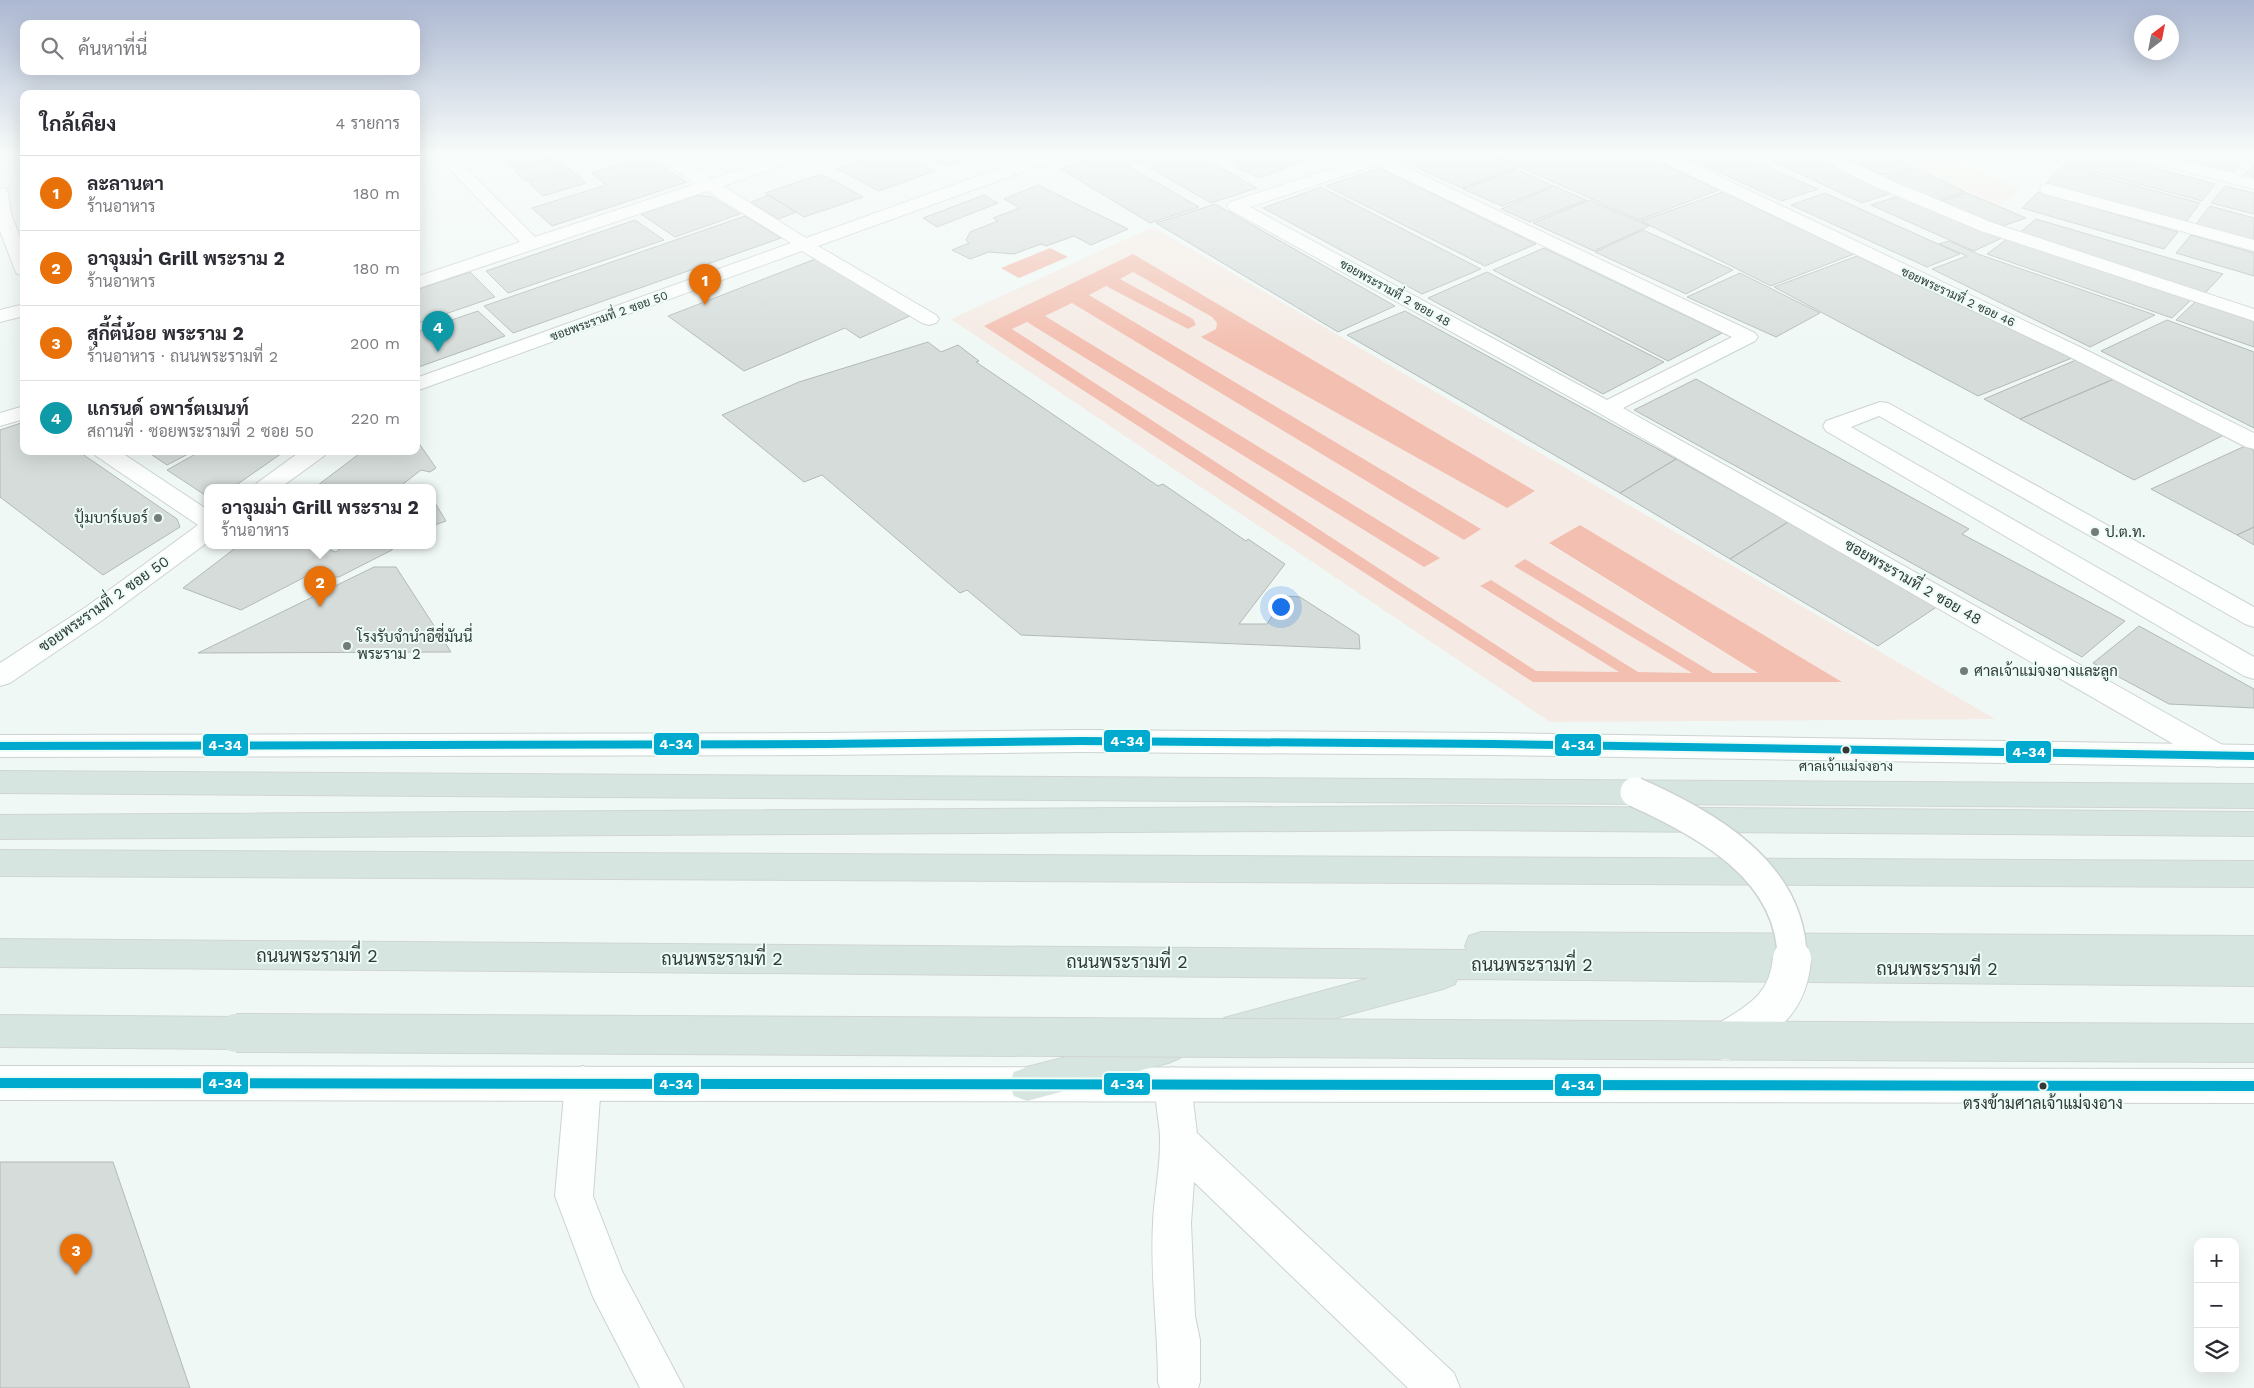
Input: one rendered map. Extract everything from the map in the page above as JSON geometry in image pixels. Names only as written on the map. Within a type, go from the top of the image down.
[{"type":"highway","points":[[0,782],[2254,796]]},
{"type":"highway","points":[[0,827],[1442,818],[2254,824]]},
{"type":"highway","points":[[0,863],[2254,874]]},
{"type":"highway","points":[[0,938],[2254,950]]},
{"type":"highway","name":"ถนนพระรามที่ 2","points":[[0,953],[2254,971]]},
{"type":"highway","points":[[1027,1084],[1478,965]]},
{"type":"highway","points":[[0,1031],[2254,1043]]},
{"type":"street","points":[[8,220],[20,257]]},
{"type":"street","points":[[508,220],[532,244]]},
{"type":"street","points":[[420,282],[604,220]]},
{"type":"street","points":[[766,220],[928,319]]},
{"type":"street","name":"ซอยพระรามที่ 2 ซอย 50","points":[[420,384],[873,220]]},
{"type":"street","name":"ซอยพระรามที่ 2 ซอย 48","points":[[1261,220],[1607,408],[2218,756]]},
{"type":"street","name":"ซอยพระรามที่ 2 ซอย 48","points":[[1510,220],[1748,337],[1607,408]]},
{"type":"street","name":"ซอยพระรามที่ 2 ซอย 46","points":[[1795,220],[2073,351],[2254,442]]},
{"type":"street","points":[[1968,220],[1987,228],[2254,316]]},
{"type":"street","points":[[2159,220],[2254,246]]},
{"type":"street","points":[[0,316],[20,311]]},
{"type":"street","points":[[2254,618],[1880,408],[1834,426],[2254,669]]},
{"type":"street","points":[[0,420],[20,413]]},
{"type":"street","points":[[110,455],[204,518]]},
{"type":"street","points":[[271,484],[310,455]]},
{"type":"street","name":"ซอยพระรามที่ 2 ซอย 50","points":[[0,676],[95,613],[204,533]]},
{"type":"street","points":[[0,746],[815,744],[1081,741],[1504,744],[2254,756]]},
{"type":"street","points":[[1635,792],[1678,810],[1724,840],[1761,874],[1782,910],[1790,930],[1793,954],[1791,972],[1777,1004],[1763,1018],[1726,1041]]},
{"type":"street","points":[[0,1083],[2254,1086]]},
{"type":"street","points":[[583,1083],[574,1196],[607,1283],[663,1388]]},
{"type":"street","points":[[1174,1084],[1179,1142],[1172,1223],[1175,1316],[1179,1340],[1179,1382]]},
{"type":"street","points":[[1179,1142],[1439,1388]]},
{"type":"shaded area","points":[[1153,227],[1995,719],[1550,722],[951,319]],"holes":[[[1133,254],[1534,492],[1507,508],[1202,337],[1216,329],[1217,323],[1212,317],[1133,272],[1119,279],[1193,319],[1188,329],[1106,286],[1089,295],[1480,528],[1464,540],[1071,302],[1044,316],[1440,558],[1027,322],[1012,329],[1536,671],[1620,672],[1480,587],[1491,580],[1638,672],[1693,673],[1514,566],[1525,559],[1713,673],[1759,674],[1549,544],[1580,525],[1841,682],[1533,682],[985,326]]]},
{"type":"shaded area","points":[[1050,248],[1068,257],[1019,278],[1001,268]]},
{"type":"shaded area","points":[[1133,254],[1535,491],[1507,508],[1201,337],[1216,329],[1217,323],[1212,317],[1133,272],[1120,279],[1193,319],[1196,325],[1188,329],[1106,286],[1089,295],[1481,529],[1464,540],[1072,303],[1045,316],[1440,558],[1424,567],[1027,322],[1012,329],[1536,671],[1619,672],[1480,586],[1491,580],[1638,672],[1692,673],[1514,566],[1525,559],[1713,673],[1758,673],[1549,543],[1580,525],[1842,682],[1533,682],[984,326]]},
{"type":"building","points":[[545,220],[571,220],[552,226]]},
{"type":"building","points":[[635,220],[664,240],[508,293],[486,271]]},
{"type":"building","points":[[650,220],[724,220],[675,237]]},
{"type":"building","points":[[734,220],[751,220],[781,238],[513,333],[484,306]]},
{"type":"building","points":[[926,220],[955,220],[937,227]]},
{"type":"building","points":[[996,220],[1109,220],[1128,229],[1091,245],[1074,236],[1046,246],[1041,244],[1014,254],[989,252],[970,259],[952,250],[969,243],[966,240],[970,232],[998,221]]},
{"type":"building","points":[[1145,220],[1160,220],[1150,223]]},
{"type":"building","points":[[1166,220],[1243,220],[1395,306],[1338,332],[1156,223]]},
{"type":"building","points":[[1285,220],[1385,220],[1481,269],[1422,294]]},
{"type":"building","points":[[1393,220],[1486,220],[1536,244],[1485,266]]},
{"type":"building","points":[[1541,220],[1635,220],[1649,226],[1594,251],[1533,223]]},
{"type":"building","points":[[1782,220],[1854,254],[1771,286],[1641,221]]},
{"type":"building","points":[[1823,220],[1884,220],[1960,254],[1927,267]]},
{"type":"building","points":[[1904,220],[1960,220],[2002,238],[1974,251]]},
{"type":"building","points":[[1978,220],[2021,220],[1997,228]]},
{"type":"building","points":[[2035,220],[2039,220],[2223,274],[2204,294],[2018,234]]},
{"type":"building","points":[[2063,220],[2135,220],[2178,232],[2164,249]]},
{"type":"building","points":[[2199,220],[2254,220],[2254,240],[2196,224]]},
{"type":"building","points":[[1643,230],[1733,270],[1686,294],[1595,252]]},
{"type":"building","points":[[2191,235],[2254,253],[2254,276],[2176,253]]},
{"type":"building","points":[[2007,239],[2191,300],[2172,318],[1987,254]]},
{"type":"building","points":[[1949,241],[1978,254],[2155,315],[2090,347],[1932,269],[1967,256],[1939,244]]},
{"type":"building","points":[[1544,248],[1722,333],[1668,361],[1493,270]]},
{"type":"building","points":[[1857,256],[2072,358],[1978,396],[1774,287]]},
{"type":"building","points":[[818,258],[912,315],[860,338],[845,328],[744,371],[668,316]]},
{"type":"building","points":[[470,272],[495,297],[420,323],[420,289]]},
{"type":"building","points":[[1487,272],[1664,362],[1603,394],[1428,298]]},
{"type":"building","points":[[1740,273],[1820,313],[1776,337],[1687,297]]},
{"type":"building","points":[[2195,302],[2254,321],[2254,347],[2176,320]]},
{"type":"building","points":[[478,311],[505,336],[420,367],[420,331]]},
{"type":"building","points":[[1405,311],[1676,459],[1620,493],[1347,335]]},
{"type":"building","points":[[2167,320],[2254,352],[2254,428],[2101,351]]},
{"type":"building","points":[[928,342],[941,352],[958,345],[979,361],[976,362],[1158,486],[1163,484],[1246,541],[1248,539],[1285,564],[1239,624],[1267,624],[1285,596],[1300,597],[1359,635],[1360,649],[1021,635],[967,590],[960,593],[822,475],[804,482],[722,415],[799,382]]},
{"type":"building","points":[[2076,360],[2114,379],[2020,419],[1984,399]]},
{"type":"building","points":[[1696,379],[1969,529],[1962,534],[2125,621],[2082,657],[1634,410]]},
{"type":"building","points":[[2114,379],[2224,435],[2134,480],[2020,419]]},
{"type":"building","points":[[20,423],[20,455],[84,455],[177,519],[180,527],[103,575],[0,497],[0,430]]},
{"type":"building","points":[[420,445],[436,468],[430,472],[421,470],[403,484],[319,484],[358,455],[420,455]]},
{"type":"building","points":[[2245,446],[2254,450],[2254,527],[2237,535],[2151,489]]},
{"type":"building","points":[[152,455],[186,455],[167,465]]},
{"type":"building","points":[[194,455],[279,455],[238,484],[204,484],[204,494],[167,470]]},
{"type":"building","points":[[1676,459],[1788,522],[1730,559],[1620,493]]},
{"type":"building","points":[[436,505],[446,521],[436,525]]},
{"type":"building","points":[[1788,522],[1938,606],[1878,646],[1730,559]]},
{"type":"building","points":[[2254,527],[2254,545],[2237,535]]},
{"type":"building","points":[[234,549],[326,549],[336,552],[340,549],[392,549],[339,577],[305,577],[241,610],[183,588]]},
{"type":"building","points":[[374,567],[396,567],[451,652],[198,653]]},
{"type":"building","points":[[2139,626],[2254,689],[2254,708],[2169,704],[2093,663]]},
{"type":"building","points":[[0,1162],[113,1162],[190,1388],[0,1388]]},
{"type":"transit line","name":"4-34","points":[[0,746],[825,744],[1081,741],[1494,744],[2254,756]]},
{"type":"transit line","name":"4-34","points":[[0,1083],[2254,1086]]},
{"type":"place","name":"ละลานตา","points":[[705,305]]},
{"type":"place","name":"แกรนด์ อพาร์ตเมนท์","points":[[438,352]]},
{"type":"place","name":"ปุ้มบาร์เบอร์","points":[[158,518]]},
{"type":"place","name":"ป.ต.ท.","points":[[2095,532]]},
{"type":"place","name":"อาจุมม่า Grill พระราม 2","points":[[320,607]]},
{"type":"place","name":"โรงรับจำนำอีซี่มันนี่ พระราม 2","points":[[347,646]]},
{"type":"place","name":"ศาลเจ้าแม่จงอางและลูก","points":[[1964,671]]},
{"type":"place","name":"ศาลเจ้าแม่จงอาง","points":[[1846,750]]},
{"type":"place","name":"ตรงข้ามศาลเจ้าแม่จงอาง","points":[[2043,1086]]},
{"type":"place","name":"สุกี้ตี๋น้อย พระราม 2","points":[[76,1275]]}]
